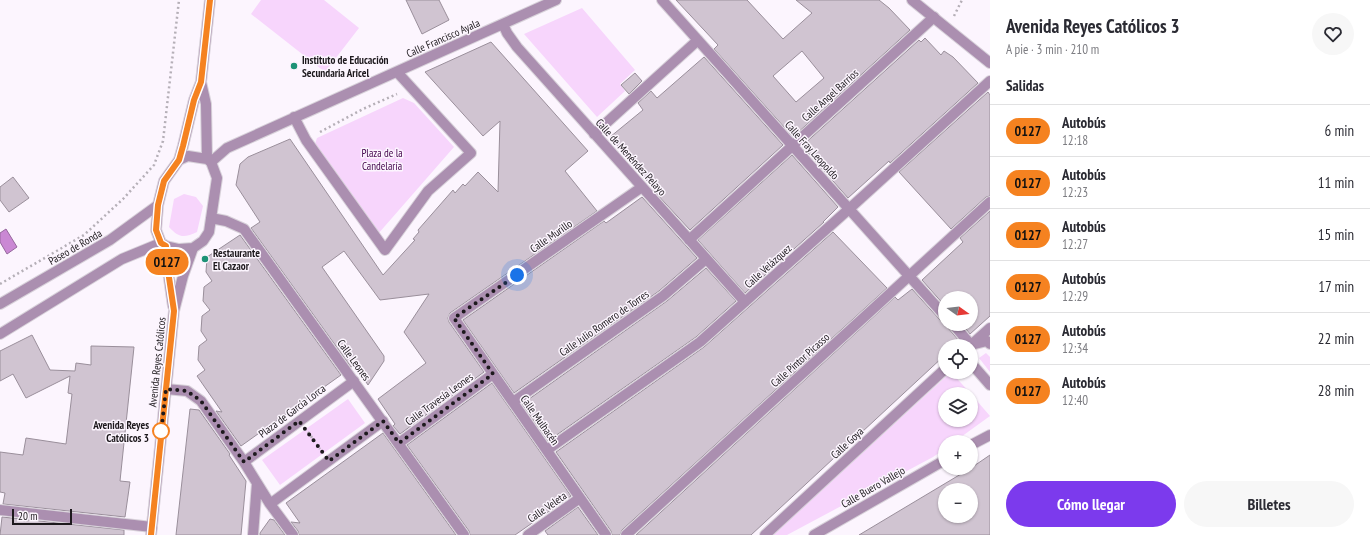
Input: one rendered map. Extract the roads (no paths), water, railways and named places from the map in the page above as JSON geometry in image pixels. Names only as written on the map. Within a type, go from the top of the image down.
[{"type":"street","points":[[163,245],[156,230],[158,205],[164,181],[179,160],[194,100],[201,82],[210,0]]},
{"type":"street","name":"Calle Francisco Ayala","points":[[209,161],[226,148],[556,0]]},
{"type":"street","name":"Calle Fray Leopoldo","points":[[662,0],[938,308]]},
{"type":"street","points":[[912,0],[990,63]]},
{"type":"street","name":"Calle Angel Barrios","points":[[689,240],[934,17]]},
{"type":"street","name":"Calle de Menéndez Pelayo","points":[[503,24],[507,33],[517,47],[745,302]]},
{"type":"street","points":[[594,134],[698,40]]},
{"type":"street","points":[[294,118],[306,140],[385,250],[428,191],[471,153],[397,72]]},
{"type":"street","name":"Calle Velázquez","points":[[547,450],[700,342],[849,210],[990,80]]},
{"type":"street","points":[[0,334],[122,259],[163,245],[179,249],[193,248],[202,242],[209,232],[217,178],[209,161],[206,104],[201,82]]},
{"type":"street","points":[[179,160],[188,156],[209,161]]},
{"type":"street","name":"Calle Murillo","points":[[454,318],[642,187]]},
{"type":"street","name":"Calle Pintor Picasso","points":[[626,535],[990,202]]},
{"type":"street","name":"Paseo de Ronda","points":[[0,304],[110,240],[158,205]]},
{"type":"street","name":"Calle Leones","points":[[211,218],[226,221],[244,229],[464,535]]},
{"type":"street","name":"Avenida Reyes Católicos","points":[[163,245],[174,311]]},
{"type":"street","name":"Avenida Reyes Católicos","points":[[151,531],[174,311],[183,276],[193,248]]},
{"type":"street","name":"Calle Julio Romero de Torres","points":[[513,402],[663,296],[706,259]]},
{"type":"street","name":"Calle Mulhacén","points":[[454,318],[606,535]]},
{"type":"street","points":[[978,339],[990,328]]},
{"type":"street","points":[[959,331],[965,339]]},
{"type":"street","points":[[978,344],[987,341],[990,344]]},
{"type":"street","points":[[978,370],[990,385]]},
{"type":"street","name":"Calle Travesía Leones","points":[[399,443],[493,374]]},
{"type":"street","name":"Calle Goya","points":[[765,535],[938,375]]},
{"type":"street","name":"Plaza de García Lorca","points":[[244,462],[354,381]]},
{"type":"street","points":[[166,389],[187,391],[201,401],[244,462],[270,504],[293,535]]},
{"type":"street","points":[[270,504],[383,421]]},
{"type":"street","points":[[978,441],[990,435]]},
{"type":"street","name":"Calle Buero Vallejo","points":[[814,535],[829,532],[938,464]]},
{"type":"street","points":[[253,535],[257,483]]},
{"type":"street","name":"Calle Veleta","points":[[528,535],[580,498]]},
{"type":"street","points":[[0,510],[151,531]]},
{"type":"place","name":"Instituto de Educación Secundaria Aricel","points":[[294,66]]},
{"type":"place","name":"Restaurante El Cazaor","points":[[205,259]]},
{"type":"place","name":"Avenida Reyes Católicos 3","points":[[161,431]]},
{"type":"park label","name":"Plaza de la Candelaría","points":[[382,159]]}]
